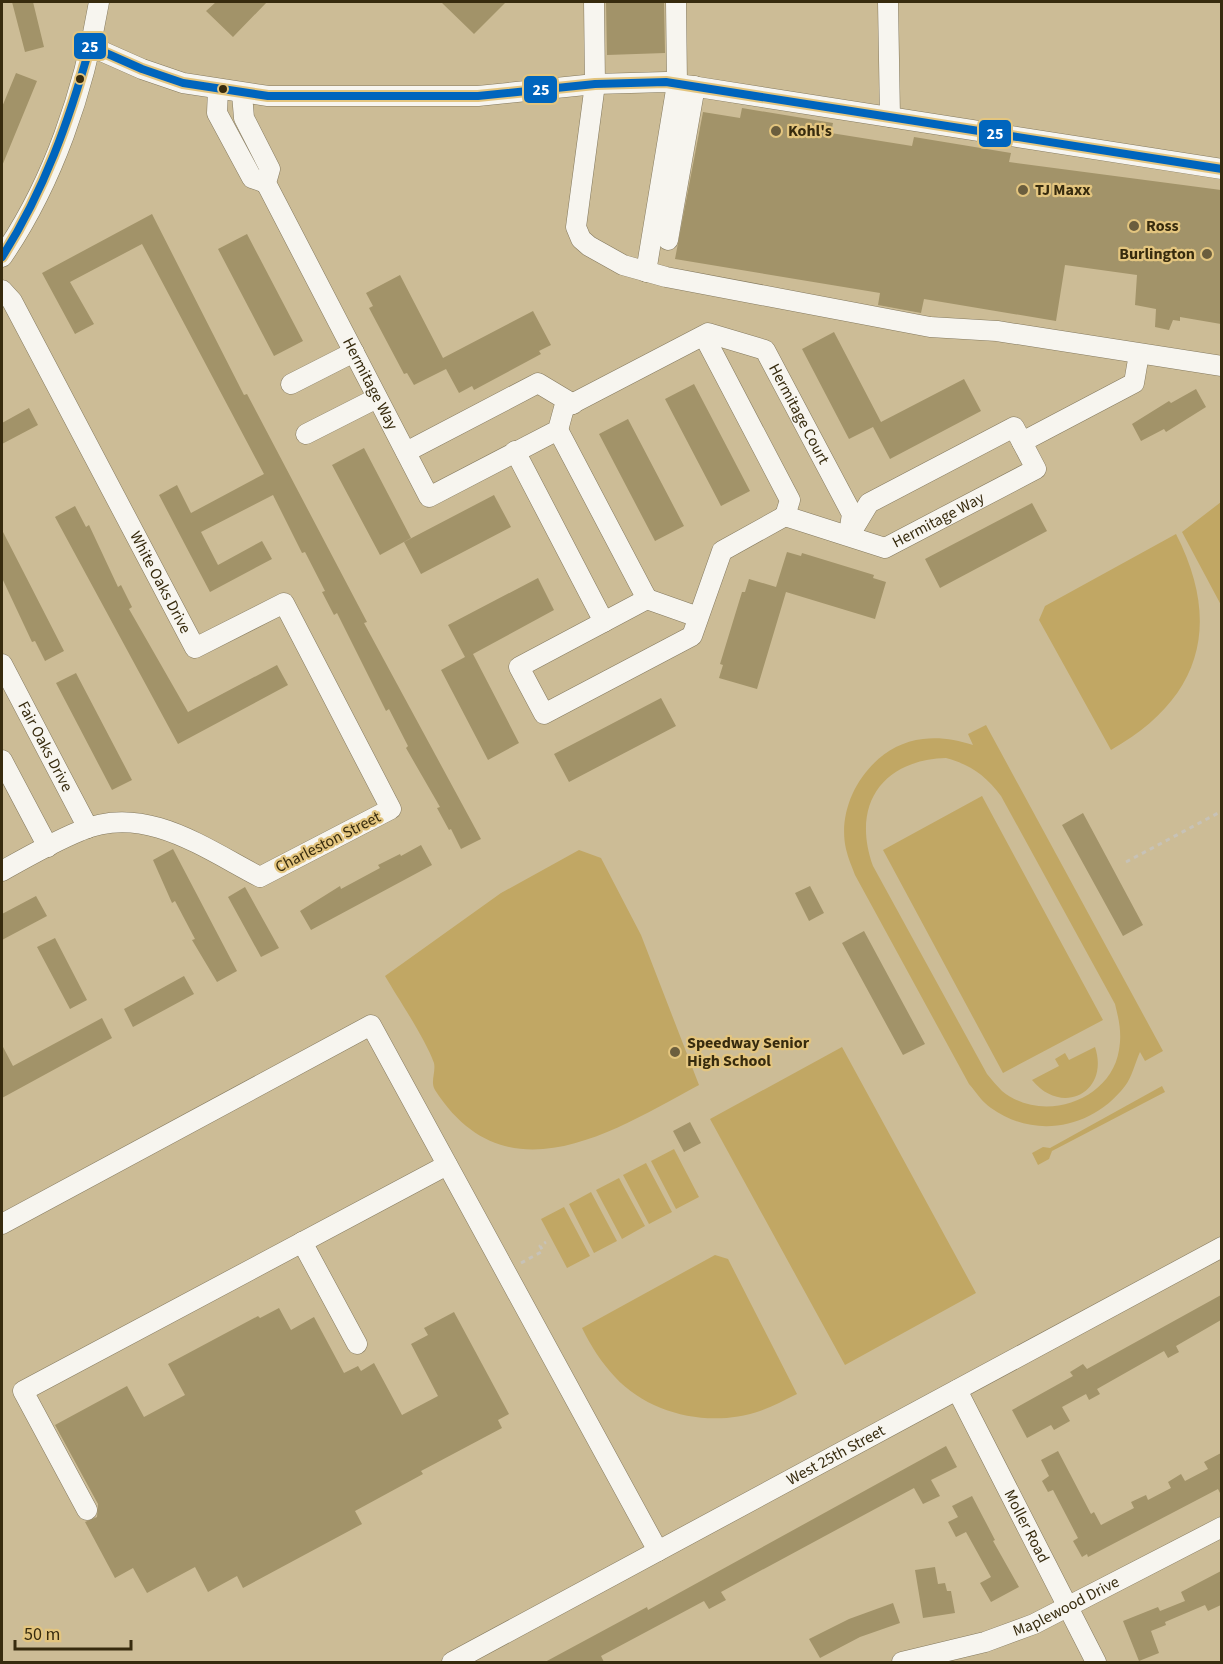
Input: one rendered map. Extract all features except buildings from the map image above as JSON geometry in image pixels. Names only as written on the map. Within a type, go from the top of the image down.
[{"type":"street","points":[[2,257],[30,209],[52,164],[75,102],[99,2]]},
{"type":"street","points":[[594,2],[595,84],[576,226],[581,239],[589,246],[623,265],[646,272],[930,327],[998,331],[1221,366]]},
{"type":"street","points":[[668,240],[686,85],[676,2]]},
{"type":"street","points":[[888,2],[890,117]]},
{"type":"street","points":[[90,46],[156,74],[242,94],[304,97],[478,96],[644,81],[686,85],[1221,169]]},
{"type":"street","points":[[646,272],[686,85]]},
{"type":"street","name":"Hermitage Way","points":[[218,90],[217,113],[252,178],[266,183],[429,497],[558,430]]},
{"type":"street","name":"Hermitage Way","points":[[242,94],[244,118],[270,169],[266,183]]},
{"type":"street","name":"White Oaks Drive","points":[[2,290],[12,301],[195,648],[284,603],[391,809]]},
{"type":"street","name":"Hermitage Court","points":[[704,336],[708,333],[765,350],[852,514],[849,536]]},
{"type":"street","points":[[647,599],[519,667],[544,714],[692,636],[722,550],[785,516],[790,500],[704,336],[564,408],[558,430],[647,599],[698,617]]},
{"type":"street","points":[[291,384],[354,352]]},
{"type":"street","points":[[849,536],[869,503],[1014,427],[1022,442],[1134,383],[1139,354]]},
{"type":"street","points":[[406,452],[538,383],[573,404]]},
{"type":"street","points":[[306,434],[377,398]]},
{"type":"street","name":"Hermitage Way","points":[[785,516],[885,548],[1036,469],[1022,442]]},
{"type":"street","points":[[516,452],[604,622]]},
{"type":"street","name":"Fair Oaks Drive","points":[[2,664],[88,828]]},
{"type":"street","points":[[2,760],[48,847]]},
{"type":"street","name":"Charleston Street","points":[[2,871],[88,828],[123,822],[159,826],[260,877],[391,809]]},
{"type":"street","points":[[2,1224],[371,1025],[658,1551]]},
{"type":"street","points":[[87,1510],[23,1391],[447,1164]]},
{"type":"street","points":[[302,1242],[357,1344]]},
{"type":"street","name":"West 25th Street","points":[[452,1662],[1221,1247]]},
{"type":"street","name":"Moller Road","points":[[957,1390],[1096,1662]]},
{"type":"street","name":"Maplewood Drive","points":[[902,1662],[999,1637],[1069,1606],[1221,1527]]},
{"type":"path","points":[[1126,862],[1221,811]]},
{"type":"path","points":[[516,1265],[543,1251],[540,1245],[546,1242]]},
{"type":"shaded area","points":[[1221,502],[1221,605],[1182,532]]},
{"type":"shaded area","points":[[1176,534],[1190,568],[1198,600],[1200,630],[1194,658],[1183,684],[1165,708],[1141,730],[1111,750],[1039,620],[1045,606]]},
{"type":"shaded area","points":[[986,725],[1163,1051],[1145,1061],[1140,1052],[1125,1086],[1112,1100],[1097,1112],[1062,1125],[1026,1124],[1008,1118],[988,1106],[969,1084],[855,875],[846,849],[844,831],[846,812],[852,794],[874,763],[905,743],[923,739],[948,739],[973,745],[968,734]],"holes":[[[946,758],[977,772],[1001,796],[1115,1004],[1120,1038],[1113,1068],[1103,1083],[1089,1094],[1072,1102],[1054,1106],[1036,1106],[1018,1101],[1002,1091],[987,1074],[873,866],[867,844],[866,824],[877,790],[889,777],[904,767]]]},
{"type":"shaded area","points":[[982,796],[1103,1020],[1003,1073],[883,850]]},
{"type":"shaded area","points":[[579,850],[601,858],[641,935],[699,1085],[632,1121],[597,1136],[562,1146],[527,1149],[494,1143],[463,1124],[435,1090],[434,1063],[430,1053],[385,976],[501,893]]},
{"type":"shaded area","points":[[842,1047],[976,1293],[845,1365],[710,1119]]},
{"type":"shaded area","points":[[1095,1047],[1098,1063],[1096,1076],[1090,1087],[1080,1094],[1069,1098],[1057,1097],[1044,1091],[1032,1080],[1059,1066],[1055,1059],[1065,1053],[1069,1060]]},
{"type":"shaded area","points":[[1162,1086],[1165,1092],[1052,1151],[1049,1159],[1038,1165],[1032,1153],[1043,1147],[1050,1148]]},
{"type":"shaded area","points":[[674,1149],[699,1197],[676,1209],[651,1161]]},
{"type":"shaded area","points":[[646,1163],[672,1212],[649,1224],[623,1175]]},
{"type":"shaded area","points":[[619,1178],[645,1226],[622,1239],[596,1190]]},
{"type":"shaded area","points":[[591,1192],[617,1241],[594,1253],[569,1204]]},
{"type":"shaded area","points":[[564,1207],[590,1256],[567,1268],[541,1219]]},
{"type":"shaded area","points":[[715,1255],[728,1259],[797,1394],[760,1411],[741,1416],[702,1418],[663,1409],[629,1390],[615,1377],[597,1354],[582,1328]]},
{"type":"transit line","name":"25","points":[[2,257],[31,207],[54,155],[90,46],[142,69],[183,83],[268,96],[478,96],[595,84],[666,82],[1222,169]]},
{"type":"place","name":"Kohl's","points":[[776,131]]},
{"type":"place","name":"TJ Maxx","points":[[1023,190]]},
{"type":"place","name":"Ross","points":[[1134,226]]},
{"type":"place","name":"Burlington","points":[[1207,254]]},
{"type":"place","name":"Speedway Senior High School","points":[[675,1052]]}]
